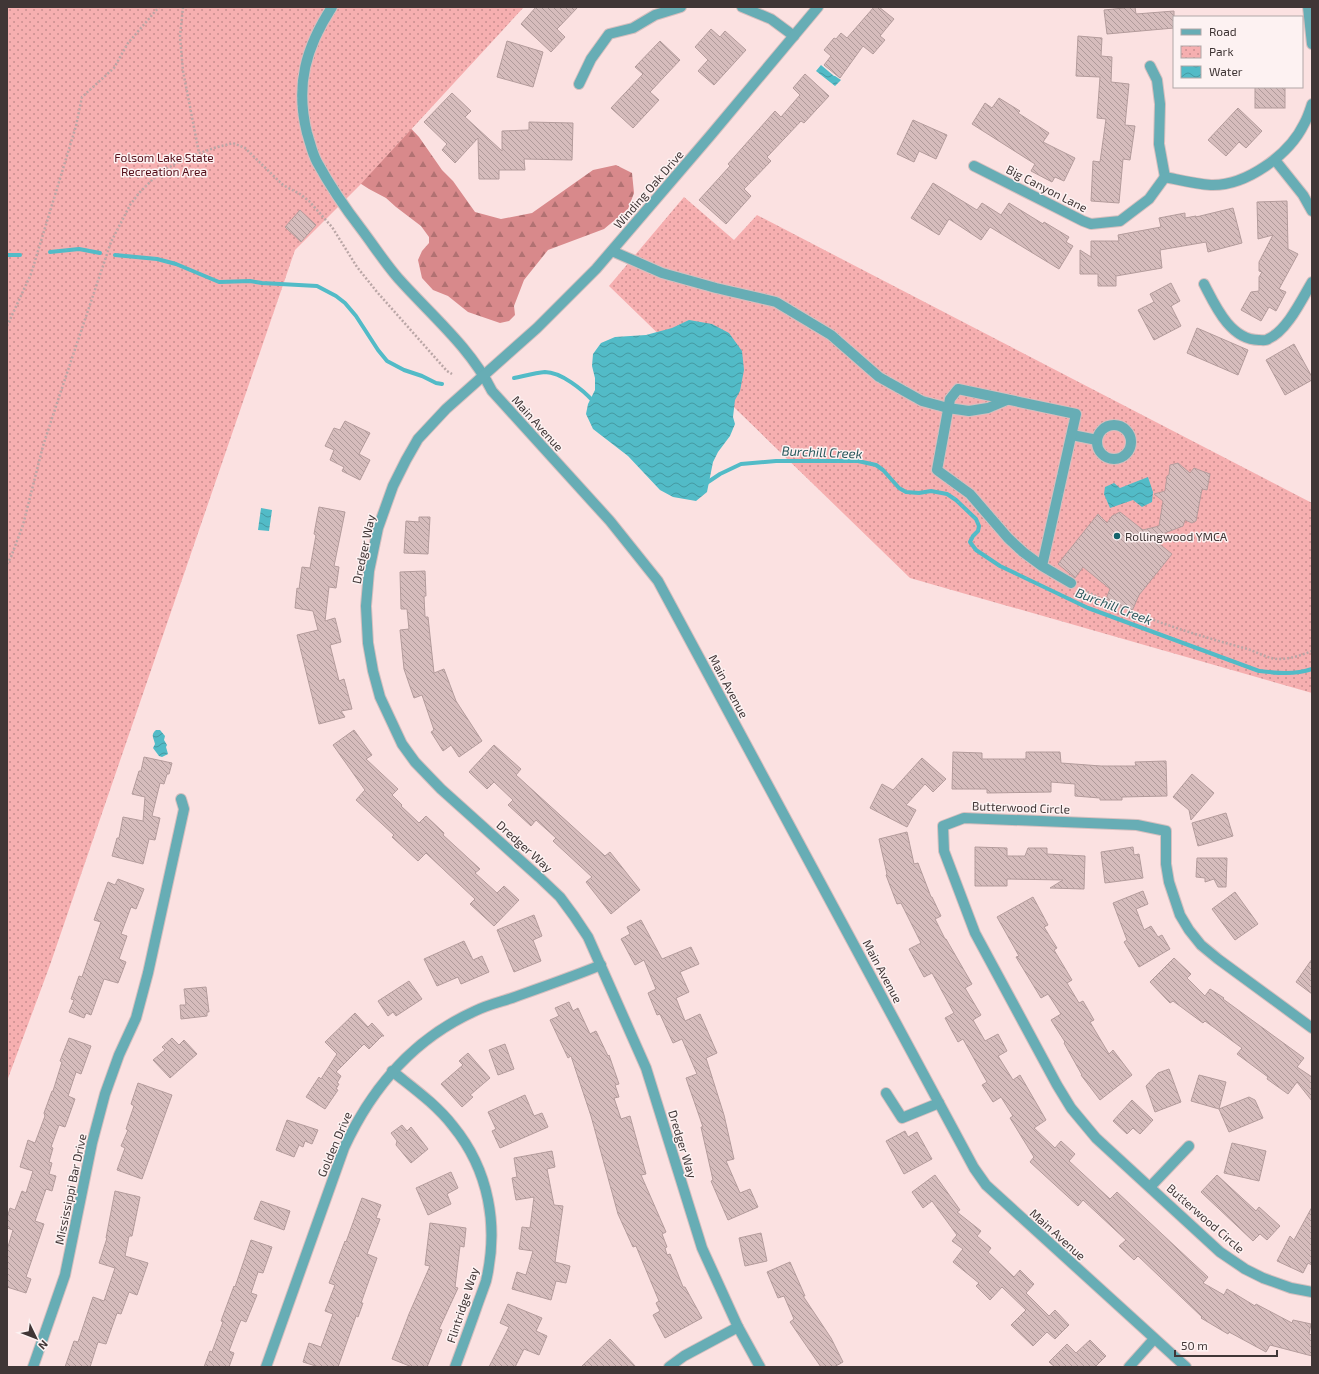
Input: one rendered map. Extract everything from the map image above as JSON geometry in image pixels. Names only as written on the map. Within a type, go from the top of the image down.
[{"type":"street","name":"Main Avenue","points":[[332,7],[323,21],[307,56],[304,69],[303,104],[306,125],[316,161],[336,196],[397,277],[469,353],[484,375],[492,391],[610,521],[658,581],[974,1168],[986,1185],[1186,1367]]},
{"type":"street","points":[[579,84],[591,59],[610,34],[633,28],[655,15],[681,7]]},
{"type":"street","points":[[742,7],[771,19],[794,36]]},
{"type":"street","name":"Winding Oak Drive","points":[[484,375],[537,328],[596,269],[818,7]]},
{"type":"street","points":[[1308,7],[1312,44]]},
{"type":"street","points":[[1150,66],[1157,80],[1160,104],[1158,144],[1165,177],[1210,185],[1231,182],[1254,174],[1274,160],[1293,141],[1304,124],[1312,104]]},
{"type":"street","points":[[1274,160],[1303,195],[1312,211]]},
{"type":"street","name":"Big Canyon Lane","points":[[974,166],[1082,221],[1091,224],[1120,221],[1149,199],[1165,177]]},
{"type":"street","points":[[612,251],[662,273],[716,288],[776,302],[831,335],[879,377],[922,401],[948,408],[969,411],[988,408],[1007,400]]},
{"type":"street","points":[[1204,284],[1225,321],[1243,335],[1254,340],[1267,340],[1281,329],[1294,314],[1312,282]]},
{"type":"street","name":"Dredger Way","points":[[484,375],[446,409],[418,439],[393,486],[378,528],[369,571],[366,606],[368,643],[380,697],[402,744],[415,762],[441,789],[560,897],[588,938],[646,1068],[702,1248],[738,1327],[760,1367]]},
{"type":"street","points":[[1042,566],[1076,414],[958,389],[950,399],[937,470],[970,494],[1008,538],[1023,552],[1042,566],[1071,583]]},
{"type":"street","points":[[1072,435],[1097,440]]},
{"type":"street","name":"Mississippi Bar Drive","points":[[33,1367],[65,1275],[92,1143],[105,1094],[119,1055],[136,1018],[148,973],[184,809],[181,799]]},
{"type":"street","name":"Butterwood Circle","points":[[1312,1028],[1218,960],[1201,945],[1189,930],[1180,915],[1169,882],[1166,864],[1166,831],[1137,825],[964,818],[943,826],[944,851],[975,933],[1057,1085],[1071,1108],[1096,1138],[1220,1252],[1245,1269],[1263,1278],[1291,1288],[1312,1292]]},
{"type":"street","name":"Golden Drive","points":[[266,1367],[344,1148],[368,1101],[392,1071],[409,1054],[452,1022],[470,1013],[600,965]]},
{"type":"street","name":"Flintridge Way","points":[[392,1071],[437,1108],[453,1125],[467,1144],[478,1166],[486,1188],[491,1211],[492,1235],[490,1259],[485,1282],[455,1367]]},
{"type":"street","points":[[886,1093],[902,1118],[939,1103]]},
{"type":"street","name":"Butterwood Circle","points":[[1150,1187],[1189,1146]]},
{"type":"street","points":[[669,1367],[684,1356],[738,1327]]},
{"type":"street","points":[[1129,1367],[1154,1339]]},
{"type":"path","points":[[152,14],[155,7]]},
{"type":"path","points":[[7,326],[32,274],[76,126],[82,97],[114,68],[128,43],[159,7]]},
{"type":"path","points":[[183,7],[180,36],[183,71],[199,153]]},
{"type":"path","points":[[7,564],[23,525],[43,446],[54,411],[112,242],[130,205],[139,193],[164,170],[186,158],[233,143],[245,148],[283,185],[300,194],[309,201],[332,227],[357,267],[447,372],[452,374]]},
{"type":"path","points":[[1071,583],[1106,602],[1208,638],[1248,649],[1271,658],[1280,659],[1300,656],[1312,652]]},
{"type":"green space","name":"Folsom Lake State Recreation Area","points":[[7,7],[524,7],[359,186],[295,250],[50,965],[7,1081]]},
{"type":"green space","points":[[404,121],[419,137],[442,170],[453,181],[475,212],[501,219],[532,213],[593,170],[616,165],[632,173],[634,193],[628,209],[604,229],[548,250],[524,280],[514,306],[515,315],[509,321],[500,323],[468,312],[448,296],[433,290],[422,278],[418,260],[422,251],[429,243],[429,237],[421,226],[386,198],[341,171]]},
{"type":"green space","points":[[684,197],[734,240],[757,215],[1312,503],[1312,693],[910,578],[609,286]]},
{"type":"water","points":[[821,65],[841,80],[835,86],[816,71]]},
{"type":"water","points":[[689,320],[712,324],[729,333],[742,351],[744,370],[740,391],[735,400],[733,417],[735,424],[730,436],[718,452],[713,462],[707,492],[696,501],[673,497],[660,490],[628,456],[593,429],[586,414],[588,404],[595,390],[595,378],[592,366],[593,354],[601,343],[615,337],[646,335],[672,328]]},
{"type":"water","points":[[1148,477],[1153,492],[1152,502],[1142,507],[1133,500],[1110,508],[1104,494],[1105,487],[1114,483],[1120,488]]},
{"type":"water","points":[[261,508],[272,510],[269,531],[258,530]]},
{"type":"water","points":[[156,730],[160,730],[165,736],[164,740],[167,745],[166,747],[168,754],[162,757],[159,756],[153,748],[155,744],[153,735]]},
{"type":"building","points":[[536,7],[578,7],[557,29],[565,37],[551,52],[521,24]]},
{"type":"building","points":[[874,7],[879,7],[894,19],[880,36],[885,40],[873,54],[863,46],[840,78],[824,65],[831,56],[824,50],[834,38],[836,39],[841,33],[847,38]]},
{"type":"building","points":[[1135,7],[1136,14],[1174,11],[1173,28],[1107,34],[1104,10]]},
{"type":"building","points":[[711,29],[720,37],[725,31],[746,50],[714,85],[698,71],[708,60],[695,47]]},
{"type":"building","points":[[1078,36],[1102,38],[1101,56],[1112,57],[1111,82],[1129,84],[1125,125],[1135,126],[1130,160],[1123,159],[1119,203],[1091,201],[1093,161],[1100,162],[1106,119],[1097,118],[1100,77],[1076,76]]},
{"type":"building","points":[[507,41],[543,52],[533,87],[497,77]]},
{"type":"building","points":[[660,41],[680,60],[650,92],[659,100],[633,128],[611,108],[643,74],[635,67]]},
{"type":"building","points":[[805,74],[829,96],[804,123],[801,121],[767,157],[771,161],[744,189],[751,196],[726,224],[699,200],[730,166],[728,164],[775,111],[781,117],[800,95],[793,88]]},
{"type":"building","points":[[1255,88],[1285,88],[1285,108],[1255,108]]},
{"type":"building","points":[[452,93],[471,111],[465,117],[502,151],[502,131],[529,130],[529,122],[573,123],[572,160],[524,159],[525,170],[499,170],[499,179],[479,179],[478,138],[455,163],[442,150],[447,144],[424,122]]},
{"type":"building","points":[[999,98],[1020,111],[1018,113],[1049,133],[1043,142],[1075,158],[1064,181],[1055,177],[1052,182],[1031,171],[1035,164],[972,124],[985,103],[992,108]]},
{"type":"building","points":[[1238,108],[1262,131],[1246,148],[1239,142],[1226,156],[1208,140]]},
{"type":"building","points":[[913,120],[947,135],[936,159],[919,151],[914,162],[897,154]]},
{"type":"building","points":[[933,183],[977,210],[982,203],[1001,215],[1009,203],[1043,224],[1044,222],[1069,237],[1066,242],[1073,246],[1059,269],[990,227],[981,240],[949,219],[939,235],[911,218]]},
{"type":"building","points":[[1287,201],[1288,249],[1298,254],[1279,289],[1286,292],[1276,311],[1269,307],[1261,321],[1241,310],[1251,292],[1259,291],[1259,277],[1262,272],[1259,271],[1259,262],[1273,235],[1258,239],[1257,202]]},
{"type":"building","points":[[1233,208],[1242,243],[1208,252],[1206,242],[1160,250],[1162,268],[1116,276],[1116,286],[1098,286],[1098,274],[1080,274],[1080,250],[1091,257],[1091,241],[1119,241],[1118,235],[1161,227],[1159,218],[1185,213],[1185,218],[1196,217]]},
{"type":"building","points":[[300,210],[316,225],[301,242],[285,227]]},
{"type":"building","points":[[1171,283],[1180,301],[1171,306],[1181,326],[1154,340],[1138,310],[1154,302],[1150,294]]},
{"type":"building","points":[[1197,328],[1248,350],[1238,375],[1187,353]]},
{"type":"building","points":[[1294,344],[1312,377],[1312,380],[1285,395],[1266,360]]},
{"type":"building","points":[[345,421],[370,433],[359,454],[370,460],[360,480],[342,471],[344,467],[330,460],[334,450],[325,446],[334,428],[340,430]]},
{"type":"building","name":"Rollingwood YMCA","points":[[1178,463],[1190,473],[1194,468],[1210,474],[1207,490],[1202,489],[1196,521],[1192,523],[1185,520],[1183,526],[1152,538],[1172,554],[1139,595],[1132,611],[1106,599],[1110,589],[1083,567],[1075,578],[1058,564],[1098,514],[1107,523],[1112,516],[1120,512],[1143,530],[1159,526],[1163,501],[1154,494],[1165,491],[1170,465]]},
{"type":"building","points":[[319,507],[345,512],[334,566],[339,567],[336,588],[329,587],[325,621],[335,618],[341,642],[330,645],[339,681],[344,679],[352,709],[341,711],[345,717],[319,724],[297,635],[318,630],[313,611],[295,608],[297,588],[299,589],[302,567],[310,568]]},
{"type":"building","points":[[419,517],[430,517],[428,554],[404,553],[406,521],[419,522]]},
{"type":"building","points":[[425,571],[425,617],[428,617],[434,673],[444,669],[456,701],[482,741],[459,757],[451,745],[443,751],[431,732],[434,730],[422,695],[414,698],[404,669],[400,630],[409,629],[407,609],[401,609],[400,572]]},
{"type":"building","points":[[354,730],[372,755],[366,759],[398,789],[392,795],[402,805],[401,806],[419,823],[426,816],[444,833],[443,835],[480,869],[475,873],[497,893],[504,886],[519,900],[494,926],[470,904],[475,899],[426,853],[418,861],[392,837],[394,835],[356,800],[365,790],[333,745]]},
{"type":"building","points":[[494,745],[521,769],[516,775],[605,856],[610,852],[640,890],[611,914],[586,882],[592,877],[553,841],[556,838],[536,820],[531,826],[508,805],[513,800],[494,782],[487,789],[469,772]]},
{"type":"building","points":[[953,752],[982,753],[982,759],[1026,759],[1026,752],[1060,752],[1061,763],[1101,766],[1136,766],[1135,762],[1166,761],[1167,796],[1122,797],[1122,800],[1100,800],[1100,798],[1075,796],[1075,784],[1051,782],[1051,792],[987,793],[987,789],[952,789]]},
{"type":"building","points":[[144,757],[172,763],[164,784],[160,783],[152,816],[160,818],[155,840],[149,839],[143,864],[112,856],[117,838],[119,838],[123,817],[143,821],[145,797],[132,794],[139,771],[141,771]]},
{"type":"building","points":[[922,758],[946,779],[933,792],[925,784],[906,805],[916,810],[907,827],[870,808],[882,784],[893,790]]},
{"type":"building","points":[[1192,774],[1214,793],[1191,820],[1189,810],[1173,797]]},
{"type":"building","points":[[1226,813],[1233,836],[1198,846],[1192,823]]},
{"type":"building","points":[[907,832],[914,864],[918,863],[931,897],[941,916],[935,919],[945,939],[972,984],[965,988],[981,1015],[973,1020],[985,1041],[998,1034],[1007,1051],[998,1056],[1013,1080],[1020,1075],[1046,1120],[1034,1128],[1055,1148],[1061,1141],[1075,1154],[1069,1161],[1110,1199],[1117,1192],[1208,1277],[1203,1283],[1224,1295],[1227,1289],[1255,1306],[1256,1304],[1292,1323],[1293,1320],[1311,1324],[1309,1334],[1312,1335],[1312,1356],[1270,1345],[1266,1352],[1229,1332],[1228,1334],[1201,1318],[1202,1317],[1138,1256],[1134,1260],[1119,1246],[1126,1240],[1083,1200],[1078,1206],[1030,1162],[1034,1157],[1010,1118],[1013,1116],[1001,1097],[993,1102],[982,1085],[987,1082],[963,1039],[958,1042],[945,1018],[954,1013],[932,973],[924,977],[909,949],[921,943],[901,903],[897,904],[886,875],[879,839]]},
{"type":"building","points":[[975,847],[1007,848],[1007,856],[1025,856],[1028,848],[1047,848],[1047,854],[1085,856],[1084,889],[1050,888],[1063,880],[1007,879],[1007,886],[975,886]]},
{"type":"building","points":[[1133,847],[1134,855],[1139,854],[1143,878],[1105,883],[1101,852]]},
{"type":"building","points":[[1197,858],[1227,858],[1226,887],[1218,887],[1214,879],[1205,882],[1205,878],[1196,877]]},
{"type":"building","points":[[118,879],[144,889],[136,909],[131,907],[121,934],[127,936],[119,959],[126,962],[118,983],[104,979],[91,1015],[86,1013],[84,1018],[69,1012],[74,1000],[71,999],[79,976],[82,977],[101,922],[94,920],[108,882],[115,885]]},
{"type":"building","points":[[1143,891],[1148,904],[1136,909],[1144,930],[1151,926],[1158,937],[1162,935],[1170,949],[1139,967],[1124,942],[1127,940],[1113,903]]},
{"type":"building","points":[[1235,892],[1258,924],[1235,940],[1212,909]]},
{"type":"building","points":[[1033,897],[1048,925],[1044,927],[1057,948],[1054,950],[1072,980],[1067,983],[1079,1003],[1083,1001],[1094,1020],[1090,1022],[1109,1054],[1113,1050],[1132,1075],[1100,1100],[1081,1075],[1064,1043],[1065,1042],[1051,1020],[1061,1014],[1048,994],[1041,998],[1016,957],[1019,956],[997,917]]},
{"type":"building","points":[[534,915],[542,936],[533,940],[541,961],[514,972],[497,930]]},
{"type":"building","points":[[641,920],[662,959],[691,947],[699,964],[680,972],[689,992],[676,998],[685,1021],[700,1014],[717,1053],[706,1058],[724,1115],[734,1159],[726,1161],[740,1193],[750,1189],[758,1207],[728,1220],[711,1181],[713,1180],[701,1127],[703,1127],[686,1078],[697,1074],[682,1039],[673,1043],[660,1014],[657,1015],[648,993],[656,989],[644,960],[635,965],[621,939],[630,934],[627,927]]},
{"type":"building","points":[[464,941],[473,960],[482,956],[489,972],[461,984],[458,977],[437,986],[424,959]]},
{"type":"building","points":[[1174,958],[1191,974],[1187,978],[1205,996],[1210,989],[1304,1058],[1297,1067],[1312,1077],[1312,1101],[1297,1082],[1288,1094],[1237,1054],[1242,1048],[1205,1021],[1203,1023],[1173,1001],[1170,1003],[1150,982]]},
{"type":"building","points":[[1312,959],[1312,994],[1296,982]]},
{"type":"building","points":[[409,981],[422,999],[396,1016],[393,1012],[388,1016],[378,1001]]},
{"type":"building","points":[[206,987],[209,1012],[207,1012],[207,1016],[181,1019],[180,1005],[186,1005],[184,989]]},
{"type":"building","points":[[569,1002],[573,1011],[578,1008],[590,1034],[596,1031],[608,1056],[609,1055],[619,1084],[615,1085],[619,1097],[614,1098],[621,1119],[630,1116],[646,1174],[641,1175],[666,1232],[662,1234],[667,1247],[665,1248],[667,1255],[670,1254],[683,1287],[685,1287],[702,1318],[665,1338],[653,1315],[660,1311],[656,1303],[659,1301],[636,1246],[633,1247],[618,1214],[591,1116],[571,1056],[568,1058],[550,1020],[559,1016],[555,1008]]},
{"type":"building","points":[[355,1013],[368,1027],[372,1023],[384,1036],[382,1036],[369,1049],[364,1044],[336,1072],[341,1076],[337,1083],[339,1084],[336,1089],[338,1090],[325,1109],[306,1097],[319,1077],[321,1079],[337,1054],[325,1042]]},
{"type":"building","points":[[69,1038],[91,1046],[81,1074],[76,1072],[68,1096],[75,1099],[65,1127],[59,1125],[51,1147],[53,1148],[49,1162],[52,1163],[49,1174],[56,1176],[52,1191],[46,1189],[35,1221],[44,1224],[26,1277],[31,1279],[26,1293],[7,1287],[7,1250],[13,1230],[7,1228],[7,1218],[10,1208],[15,1210],[22,1191],[26,1193],[33,1171],[20,1167],[28,1140],[35,1143],[62,1062],[60,1061]]},
{"type":"building","points":[[172,1038],[179,1045],[184,1040],[197,1054],[170,1078],[153,1060],[165,1050],[162,1047]]},
{"type":"building","points":[[505,1044],[514,1069],[498,1075],[489,1050]]},
{"type":"building","points":[[468,1053],[490,1078],[470,1095],[473,1097],[462,1107],[441,1084],[463,1065],[459,1061]]},
{"type":"building","points":[[1169,1069],[1181,1102],[1155,1112],[1146,1086],[1158,1073]]},
{"type":"building","points":[[1199,1075],[1226,1082],[1219,1109],[1191,1101]]},
{"type":"building","points":[[138,1083],[172,1095],[142,1179],[117,1170],[125,1148],[121,1146],[128,1130],[126,1129],[134,1106],[131,1104]]},
{"type":"building","points":[[525,1095],[534,1116],[542,1113],[548,1127],[500,1148],[492,1131],[496,1129],[488,1112]]},
{"type":"building","points":[[1249,1097],[1255,1100],[1263,1118],[1229,1132],[1219,1109]]},
{"type":"building","points":[[1132,1100],[1153,1120],[1140,1134],[1133,1128],[1127,1134],[1113,1121]]},
{"type":"building","points":[[287,1120],[318,1130],[312,1144],[305,1141],[303,1147],[299,1145],[294,1157],[276,1150]]},
{"type":"building","points":[[402,1125],[407,1131],[411,1127],[428,1149],[411,1163],[396,1145],[397,1141],[391,1133]]},
{"type":"building","points":[[905,1131],[908,1137],[917,1132],[932,1159],[904,1174],[886,1141]]},
{"type":"building","points":[[1232,1143],[1266,1151],[1259,1181],[1224,1173]]},
{"type":"building","points":[[552,1151],[555,1167],[547,1169],[554,1205],[563,1206],[555,1262],[570,1266],[566,1283],[556,1281],[551,1300],[512,1289],[517,1272],[526,1275],[533,1251],[519,1249],[522,1227],[530,1228],[534,1197],[516,1200],[512,1178],[517,1177],[514,1158]]},
{"type":"building","points":[[451,1172],[458,1188],[447,1194],[451,1204],[428,1215],[416,1188]]},
{"type":"building","points":[[935,1175],[960,1210],[957,1212],[981,1231],[977,1236],[991,1248],[988,1252],[1014,1277],[1020,1270],[1034,1284],[1026,1293],[1049,1316],[1055,1310],[1069,1325],[1055,1339],[1047,1332],[1033,1346],[1011,1325],[1026,1310],[1002,1287],[990,1300],[976,1286],[979,1283],[953,1262],[963,1249],[952,1241],[957,1235],[932,1201],[923,1208],[912,1192]]},
{"type":"building","points":[[1217,1175],[1256,1211],[1259,1207],[1280,1226],[1267,1240],[1260,1234],[1253,1241],[1201,1192]]},
{"type":"building","points":[[115,1191],[140,1197],[132,1236],[129,1236],[125,1256],[148,1263],[137,1295],[129,1292],[121,1314],[117,1313],[106,1344],[98,1342],[90,1367],[65,1367],[74,1341],[78,1342],[93,1297],[104,1301],[115,1268],[99,1263],[107,1238]]},
{"type":"building","points":[[362,1198],[381,1205],[376,1218],[380,1219],[367,1254],[377,1258],[361,1303],[363,1303],[358,1317],[356,1316],[338,1367],[319,1367],[303,1362],[309,1343],[321,1347],[333,1314],[325,1311],[335,1285],[329,1283]]},
{"type":"building","points":[[261,1201],[290,1211],[284,1230],[254,1219]]},
{"type":"building","points":[[1312,1207],[1312,1265],[1308,1263],[1303,1273],[1277,1261],[1290,1236],[1294,1240]]},
{"type":"building","points":[[430,1223],[466,1228],[464,1247],[460,1246],[455,1287],[458,1288],[439,1329],[442,1330],[427,1367],[412,1367],[392,1359],[409,1314],[430,1266],[425,1265]]},
{"type":"building","points":[[761,1233],[767,1261],[745,1266],[739,1238]]},
{"type":"building","points":[[251,1240],[272,1247],[263,1273],[258,1272],[251,1293],[257,1295],[246,1322],[241,1320],[238,1327],[229,1351],[234,1353],[229,1367],[204,1367],[210,1351],[212,1352],[223,1322],[221,1321],[234,1286],[235,1287]]},
{"type":"building","points":[[790,1262],[805,1296],[803,1296],[831,1338],[843,1362],[834,1367],[821,1367],[790,1322],[794,1319],[784,1296],[778,1298],[767,1272]]},
{"type":"building","points":[[508,1304],[542,1318],[536,1331],[547,1336],[539,1355],[524,1349],[515,1367],[489,1367],[509,1327],[500,1323]]},
{"type":"building","points":[[610,1339],[636,1367],[581,1367]]},
{"type":"building","points":[[1090,1340],[1106,1356],[1095,1367],[1055,1367],[1049,1362],[1067,1344],[1076,1353]]},
{"type":"waterway","points":[[50,252],[79,249],[100,253]]},
{"type":"waterway","name":"Burchill Creek","points":[[7,255],[20,255]]},
{"type":"waterway","points":[[115,255],[157,259],[176,264],[219,282],[250,281],[317,286],[336,296],[345,303],[356,316],[387,361],[404,370],[442,384]]},
{"type":"waterway","name":"Burchill Creek","points":[[514,378],[541,372],[558,375],[571,382],[593,401]]},
{"type":"waterway","name":"Burchill Creek","points":[[705,484],[720,474],[741,464],[776,461],[858,461],[876,465],[883,470],[899,488],[906,492],[919,493],[931,491],[947,494],[956,500],[976,519],[979,526],[978,531],[970,542],[976,550],[1000,566],[1088,608],[1259,671],[1292,673],[1312,669]]},
{"type":"place","name":"Rollingwood YMCA","points":[[1117,536]]}]
